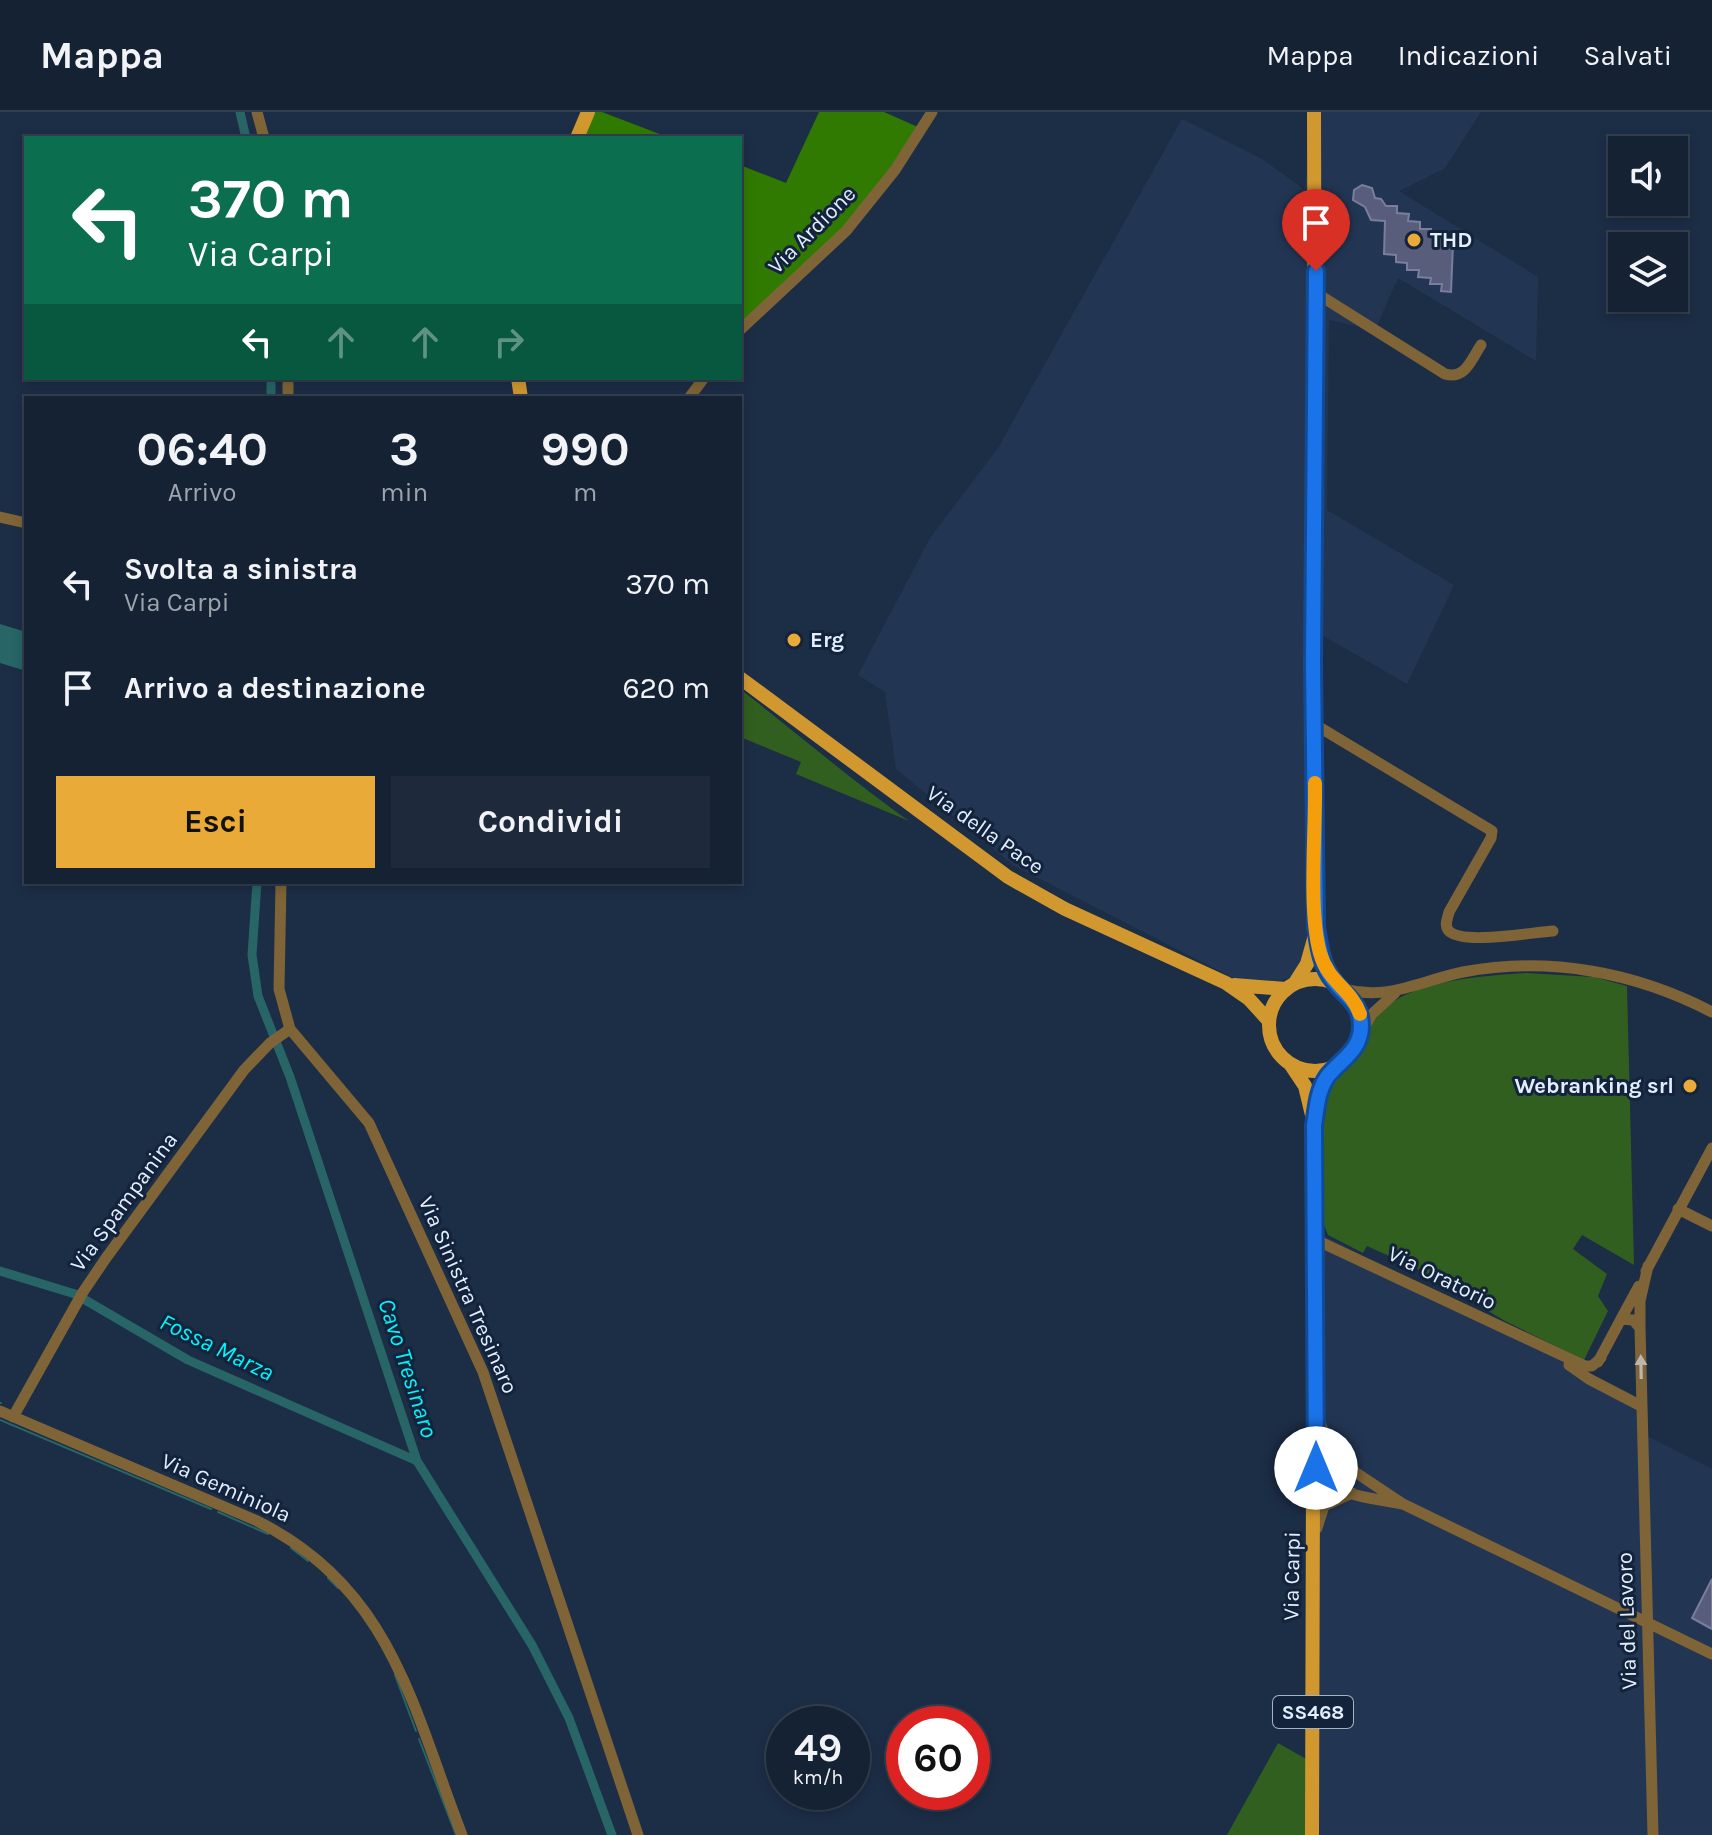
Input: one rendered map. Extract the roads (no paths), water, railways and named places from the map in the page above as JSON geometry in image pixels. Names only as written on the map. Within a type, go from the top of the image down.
[{"type":"main road","points":[[578,136],[588,112]]},
{"type":"main road","points":[[1314,112],[1316,927],[1320,951],[1339,986],[1356,1005],[1360,1035]]},
{"type":"main road","name":"Via della Pace","points":[[742,679],[1008,877],[1065,909],[1226,983],[1249,989],[1290,986]]},
{"type":"main road","points":[[1269,1021],[1274,1004],[1307,964],[1316,927]]},
{"type":"main road","points":[[1290,986],[1314,979],[1339,986]]},
{"type":"main road","name":"Via della Pace","points":[[1226,983],[1249,999],[1269,1021]]},
{"type":"main road","name":"Via Carpi","points":[[1269,1021],[1274,1046],[1305,1086],[1314,1125]]},
{"type":"main road","name":"Via Carpi","points":[[1312,1835],[1316,1468],[1314,1125],[1319,1093],[1338,1065],[1348,1057],[1360,1035]]},
{"type":"main road","points":[[1291,1065],[1315,1071],[1338,1065]]},
{"type":"street","points":[[257,112],[263,136]]},
{"type":"street","name":"Via Ardione","points":[[742,328],[846,231],[895,170],[932,112]]},
{"type":"street","points":[[1316,293],[1445,374],[1453,376],[1463,373],[1481,345]]},
{"type":"street","points":[[0,517],[24,523]]},
{"type":"street","points":[[1314,724],[1492,831],[1449,912],[1446,925],[1457,938],[1553,931]]},
{"type":"street","points":[[1315,763],[1323,750],[1339,741]]},
{"type":"street","name":"Via Sinistra Tresinaro","points":[[281,884],[280,1036],[369,1123],[483,1372],[638,1835]]},
{"type":"street","points":[[1339,986],[1375,995],[1478,970],[1557,966],[1618,975],[1679,996],[1712,1012]]},
{"type":"street","points":[[1360,1035],[1372,1014],[1400,989]]},
{"type":"street","name":"Via Spampanina","points":[[13,1417],[81,1296],[244,1070],[280,1036]]},
{"type":"street","points":[[1589,1379],[1712,1148]]},
{"type":"street","points":[[1678,1209],[1712,1226]]},
{"type":"street","name":"Via Oratorio","points":[[1316,1240],[1552,1353],[1585,1366],[1592,1366],[1601,1358]]},
{"type":"street","points":[[1641,1406],[1640,1301],[1648,1266]]},
{"type":"street","points":[[1621,1319],[1633,1320],[1640,1328]]},
{"type":"street","name":"Via Oratorio","points":[[1552,1353],[1589,1379],[1641,1406]]},
{"type":"street","name":"Via del Lavoro","points":[[1641,1406],[1653,1835]]},
{"type":"street","name":"Via Geminiola","points":[[0,1411],[255,1520],[292,1540],[322,1562],[358,1600],[382,1634],[405,1683],[462,1835]]},
{"type":"street","points":[[1316,1411],[1329,1447],[1343,1464],[1403,1504],[1712,1654]]},
{"type":"street","points":[[1343,1464],[1327,1460],[1316,1468],[1325,1482],[1352,1493],[1403,1504]]},
{"type":"street","points":[[1314,1539],[1324,1506],[1335,1498],[1352,1493]]},
{"type":"waterway","name":"Cavo Tresinaro","points":[[240,112],[246,136]]},
{"type":"waterway","name":"Cavo Tresinaro","points":[[271,380],[271,396]]},
{"type":"waterway","name":"Cavo Tresinaro","points":[[257,884],[252,955],[258,996],[290,1077],[417,1461],[532,1645],[569,1718],[612,1835]]},
{"type":"waterway","name":"Fossa Marza","points":[[0,1271],[75,1294],[188,1360],[417,1461]]},
{"type":"waterway","points":[[0,1420],[211,1509]]},
{"type":"waterway","points":[[218,1512],[268,1534]]},
{"type":"waterway","points":[[291,1548],[308,1561]]},
{"type":"waterway","points":[[328,1578],[338,1588]]},
{"type":"waterway","points":[[395,1675],[416,1731]]},
{"type":"waterway","points":[[419,1739],[456,1835]]},
{"type":"place","name":"THD","points":[[1414,240]]},
{"type":"place","name":"Erg","points":[[794,640]]},
{"type":"place","name":"Webranking srl","points":[[1690,1086]]}]
